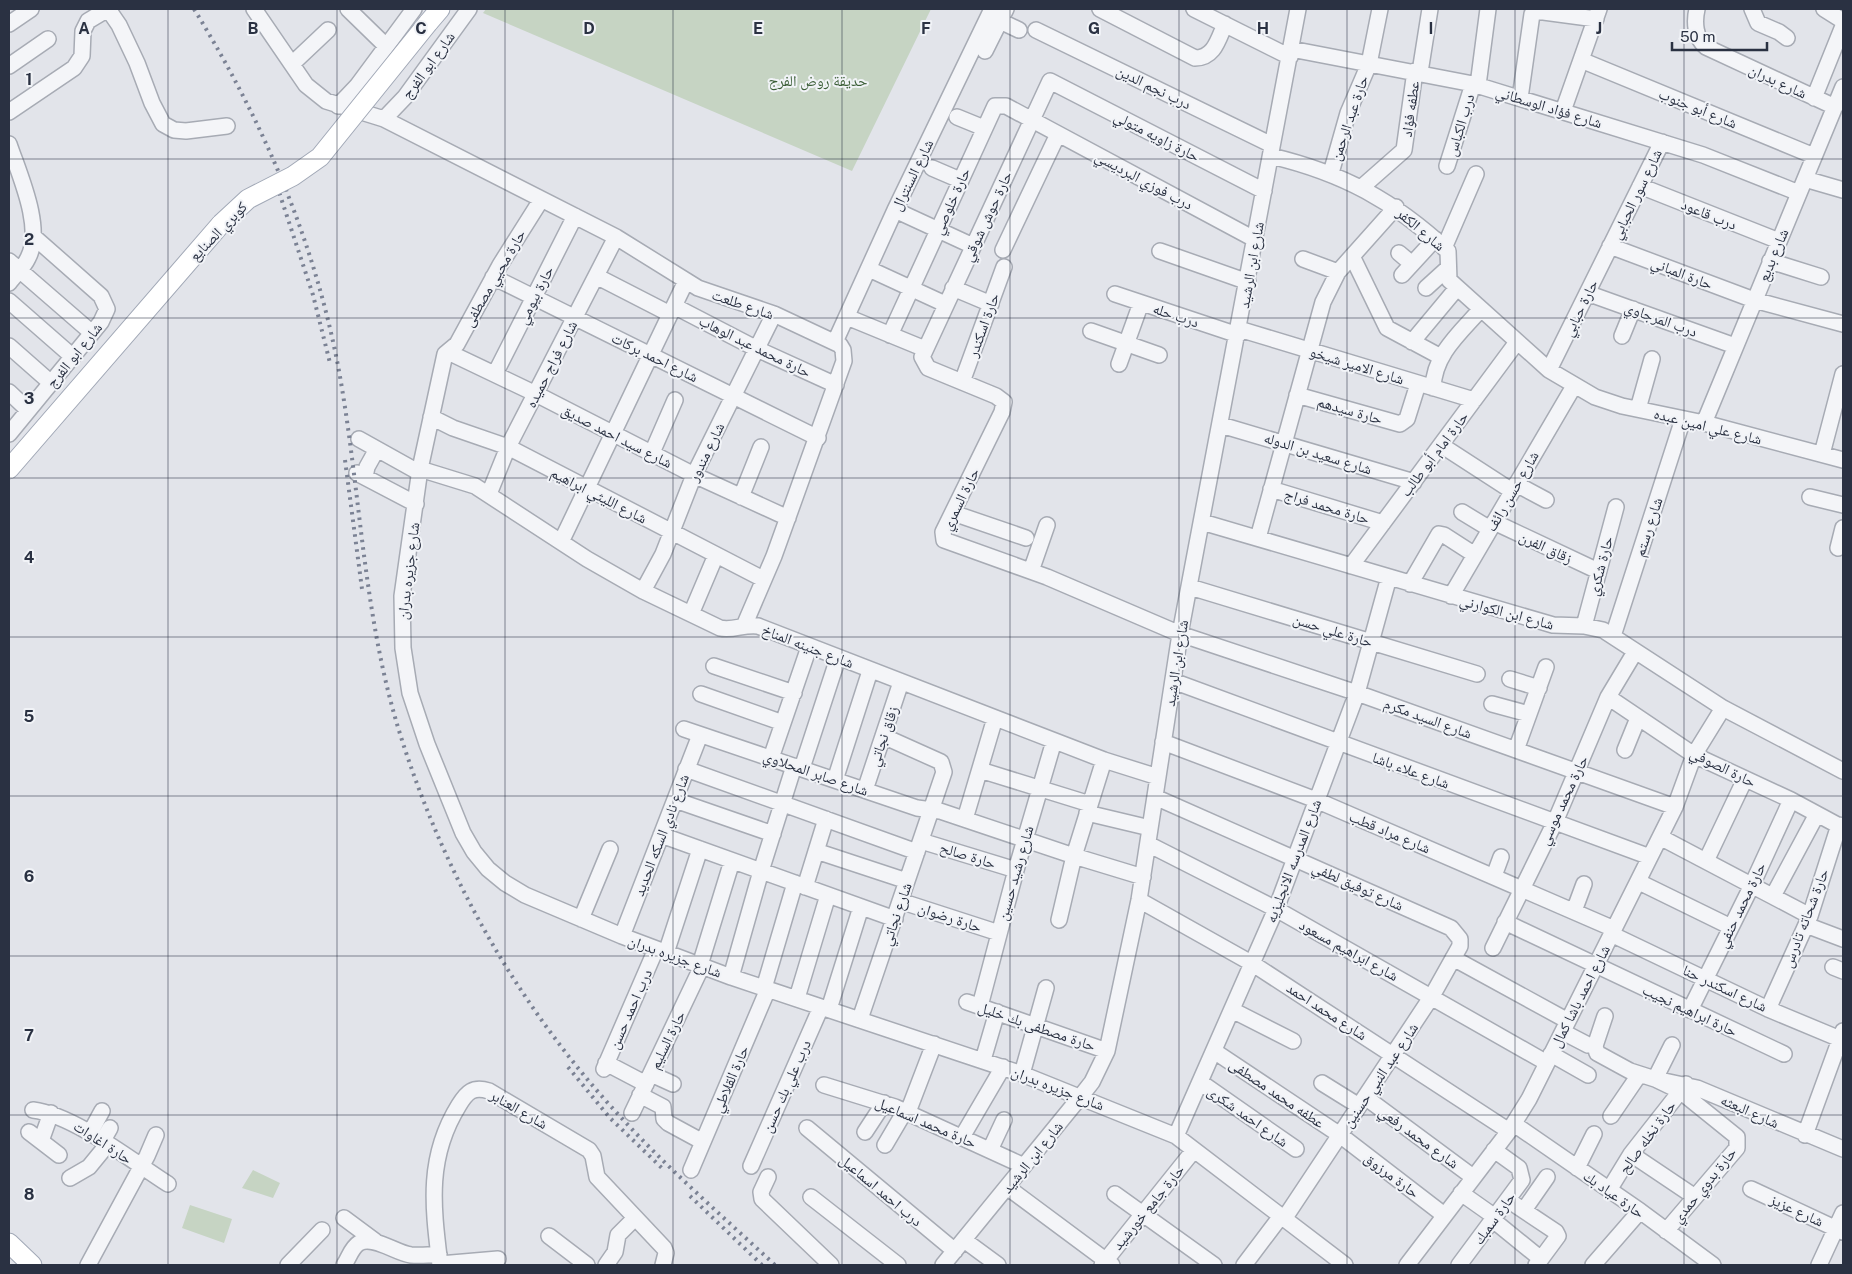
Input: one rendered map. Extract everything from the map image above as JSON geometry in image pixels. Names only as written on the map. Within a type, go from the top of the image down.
[{"type":"main road","name":"كوبري الصنايع","points":[[9,470],[221,224],[248,199],[293,176],[320,157],[434,16]]},
{"type":"main road","points":[[9,1243],[32,1265]]},
{"type":"street","points":[[9,24],[31,9]]},
{"type":"street","points":[[9,112],[74,68],[82,56],[83,31],[88,21],[108,9],[138,63],[152,103],[163,124],[174,130],[186,132],[227,126]]},
{"type":"street","name":"شارع طلعت","points":[[254,9],[315,94],[338,106],[384,119],[436,147],[455,153],[541,200],[616,236],[649,255],[686,281],[718,296],[774,314],[835,342]]},
{"type":"street","points":[[348,9],[386,46]]},
{"type":"street","points":[[338,106],[356,86],[414,9]]},
{"type":"street","name":"شارع ابو الفرج","points":[[384,119],[405,97],[469,9]]},
{"type":"street","points":[[1100,9],[1195,58],[1209,55],[1214,50],[1220,18]]},
{"type":"street","name":"شارع فؤاد الوسطاني","points":[[1194,9],[1220,18],[1290,53],[1418,72],[1476,84],[1802,186],[1843,190]]},
{"type":"street","name":"شارع ابن الرشيد","points":[[944,1265],[1092,1082],[1107,1051],[1139,900],[1180,634],[1239,332],[1298,9]]},
{"type":"street","name":"حارة عبد الرحمن","points":[[1331,174],[1348,112],[1368,64],[1380,9]]},
{"type":"street","name":"عطفه فؤاد","points":[[1362,188],[1404,150],[1430,9]]},
{"type":"street","name":"درب الكباس","points":[[1447,166],[1476,84],[1488,9]]},
{"type":"street","name":"شارع بدران","points":[[1697,9],[1696,27],[1698,38],[1706,47],[1834,107]]},
{"type":"street","points":[[1752,9],[1758,23],[1779,32],[1787,38]]},
{"type":"street","points":[[1824,9],[1843,21]]},
{"type":"street","points":[[1520,98],[1532,14],[1536,11],[1598,14],[1562,111]]},
{"type":"street","points":[[985,51],[999,13],[1019,30]]},
{"type":"street","name":"شارع السنترال","points":[[835,342],[895,210],[999,13]]},
{"type":"street","points":[[1814,98],[1843,26]]},
{"type":"street","points":[[292,64],[328,30]]},
{"type":"street","name":"درب نجم الدين","points":[[1036,30],[1272,150]]},
{"type":"street","points":[[9,66],[48,39]]},
{"type":"street","name":"شارع أبو جنوب","points":[[1581,60],[1814,156]]},
{"type":"street","name":"حارة حوش شوقي","points":[[924,350],[1050,81]]},
{"type":"street","name":"حارة زاويه متولي","points":[[1050,81],[1264,191]]},
{"type":"street","name":"شارع بديع","points":[[1704,423],[1843,87]]},
{"type":"street","name":"حارة خلوصي","points":[[890,334],[995,106],[1000,105],[1032,120]]},
{"type":"street","points":[[957,117],[984,128]]},
{"type":"street","name":"درب فوزي البرديسي","points":[[1032,120],[1256,240]]},
{"type":"street","points":[[1002,250],[1058,134]]},
{"type":"street","name":"شارع سور الحبابي","points":[[1610,246],[1662,142]]},
{"type":"street","points":[[9,144],[12,165],[28,203],[33,236],[29,258],[14,266],[9,283]]},
{"type":"street","name":"شارع الكفر","points":[[1272,150],[1362,188],[1396,207],[1440,243],[1450,257],[1447,276],[1457,288],[1549,370],[1574,386]]},
{"type":"street","points":[[932,168],[960,180]]},
{"type":"street","points":[[1402,276],[1412,264],[1440,243],[1476,174]]},
{"type":"street","name":"درب قاعود","points":[[1640,186],[1779,241]]},
{"type":"street","name":"حارة محيي مصطفى","points":[[446,353],[457,344],[493,277],[541,200]]},
{"type":"street","points":[[1258,538],[1323,302],[1338,272],[1396,207]]},
{"type":"street","points":[[895,210],[973,246]]},
{"type":"street","name":"حارة بيومي","points":[[495,374],[575,216]]},
{"type":"street","name":"شارع ابو الفرج","points":[[10,429],[51,383],[105,316],[105,302],[101,296],[33,236]]},
{"type":"street","name":"شارع فراج حميده","points":[[489,494],[508,447],[616,236]]},
{"type":"street","name":"حارة حبابي","points":[[1549,370],[1610,246]]},
{"type":"street","name":"حارة المباني","points":[[1610,246],[1754,300],[1843,324]]},
{"type":"street","points":[[1160,251],[1248,282]]},
{"type":"street","points":[[1399,253],[1412,264]]},
{"type":"street","points":[[1352,256],[1387,328],[1441,357]]},
{"type":"street","points":[[1303,259],[1338,272]]},
{"type":"street","points":[[1770,261],[1822,278]]},
{"type":"street","points":[[14,266],[92,333]]},
{"type":"street","name":"حارة اسكندر","points":[[962,382],[1004,268]]},
{"type":"street","points":[[1426,288],[1448,268]]},
{"type":"street","points":[[868,269],[945,304]]},
{"type":"street","name":"حارة محمد عبد الوهاب","points":[[596,276],[836,385]]},
{"type":"street","name":"شارع احمد بركات","points":[[493,277],[818,438]]},
{"type":"street","points":[[561,542],[686,281]]},
{"type":"street","points":[[953,288],[991,304]]},
{"type":"street","points":[[1412,342],[1457,288]]},
{"type":"street","name":"درب المرجاوي","points":[[1587,293],[1735,346]]},
{"type":"street","name":"درب حله","points":[[1115,294],[1239,332]]},
{"type":"street","points":[[9,301],[72,356]]},
{"type":"street","points":[[1119,364],[1141,303]]},
{"type":"street","points":[[1426,386],[1441,357],[1481,309]]},
{"type":"street","points":[[1622,336],[1633,309]]},
{"type":"street","name":"شارع مندور","points":[[643,591],[671,532],[694,475],[774,314]]},
{"type":"street","points":[[847,317],[924,350]]},
{"type":"street","points":[[1092,331],[1159,355]]},
{"type":"street","name":"شارع الامير شيخو","points":[[1239,332],[1310,350],[1474,400]]},
{"type":"street","points":[[744,626],[788,518],[836,385],[845,355],[835,342]]},
{"type":"street","name":"حارة امام أبو طالب","points":[[1351,566],[1517,342]]},
{"type":"street","points":[[9,346],[51,383]]},
{"type":"street","name":"حارة السمري","points":[[924,350],[922,358],[928,368],[1001,398],[1004,408],[943,532],[944,540],[1031,571],[1180,634]]},
{"type":"street","name":"شارع سيد احمد صديق","points":[[446,353],[495,374],[612,435],[788,518]]},
{"type":"street","name":"شارع جزيره بدران","points":[[446,353],[420,471],[402,596],[401,623],[407,679],[426,744],[463,833],[474,852],[488,869],[505,883],[525,895],[622,936],[731,977],[984,1060],[1081,1096],[1176,1136],[1345,1265]]},
{"type":"street","points":[[1638,409],[1652,359]]},
{"type":"street","points":[[1822,454],[1843,374]]},
{"type":"street","name":"حارة سيدهم","points":[[1297,395],[1403,424],[1426,386]]},
{"type":"street","name":"شارع علي امين عبده","points":[[1574,386],[1595,397],[1638,409],[1704,423],[1843,460]]},
{"type":"street","name":"شارع حسن رائف","points":[[1451,596],[1574,386]]},
{"type":"street","points":[[9,392],[28,410]]},
{"type":"street","points":[[651,454],[675,400]]},
{"type":"street","name":"شارع الليثي ابراهيم","points":[[432,417],[453,428],[508,447],[586,490],[763,579]]},
{"type":"street","name":"شارع رستم","points":[[1613,636],[1683,419]]},
{"type":"street","name":"شارع سعيد بن الدوله","points":[[1221,424],[1414,482]]},
{"type":"street","name":"شارع جنينه المناخ","points":[[359,439],[420,471],[461,481],[489,494],[561,542],[643,591],[720,628],[732,629],[744,626],[758,626],[870,671],[1104,760],[1158,777]]},
{"type":"street","points":[[1441,445],[1514,488],[1546,500]]},
{"type":"street","points":[[741,497],[761,447]]},
{"type":"street","points":[[377,449],[361,475],[416,504]]},
{"type":"street","name":"حارة محمد فراج","points":[[1271,489],[1383,523]]},
{"type":"street","points":[[1810,497],[1843,505]]},
{"type":"street","name":"حارة شكري","points":[[1584,626],[1616,507]]},
{"type":"street","name":"زقاق الفرن","points":[[1462,512],[1598,571]]},
{"type":"street","points":[[953,513],[1026,538]]},
{"type":"street","name":"شارع ابن الكوارني","points":[[1202,522],[1553,626],[1584,626],[1603,630],[1634,652],[1723,708],[1843,771]]},
{"type":"street","points":[[1031,571],[1047,525]]},
{"type":"street","points":[[1838,548],[1843,528]]},
{"type":"street","points":[[1410,584],[1439,534],[1444,535],[1475,556]]},
{"type":"street","points":[[691,614],[716,555]]},
{"type":"street","name":"شارع المدرسه الانجليزيه","points":[[1176,1136],[1276,909],[1357,693],[1389,577]]},
{"type":"street","name":"حارة علي حسن","points":[[1190,587],[1477,674]]},
{"type":"street","name":"شارع السيد مكرم","points":[[1180,634],[1357,693],[1674,807]]},
{"type":"street","points":[[771,758],[809,646]]},
{"type":"street","name":"حارة محمد موسي","points":[[1493,948],[1555,822],[1608,697],[1634,652]]},
{"type":"street","points":[[731,977],[782,803],[798,767],[838,658]]},
{"type":"street","points":[[714,666],[794,692]]},
{"type":"street","points":[[1516,750],[1546,667]]},
{"type":"street","points":[[835,780],[870,671]]},
{"type":"street","points":[[1510,679],[1538,688]]},
{"type":"street","name":"شارع علاء باشا","points":[[1173,681],[1650,857]]},
{"type":"street","name":"زقاق نجاتي","points":[[865,790],[901,682]]},
{"type":"street","points":[[701,694],[783,723]]},
{"type":"street","name":"حارة الصوفي","points":[[1608,697],[1694,756],[1791,800],[1841,826]]},
{"type":"street","points":[[1492,704],[1529,714]]},
{"type":"street","name":"شارع احمد باشا كمال","points":[[1407,1265],[1511,1127],[1549,1058],[1639,882],[1674,807],[1694,756],[1723,708]]},
{"type":"street","points":[[965,819],[995,718]]},
{"type":"street","points":[[1625,750],[1638,718]]},
{"type":"street","name":"شارع صابر المحلاوي","points":[[684,729],[917,808],[932,809],[965,819],[1143,877]]},
{"type":"street","name":"شارع نادي السكه الحديد","points":[[622,936],[700,734]]},
{"type":"street","name":"شارع نجاتي","points":[[860,1019],[944,772],[944,766],[941,762],[883,736]]},
{"type":"street","name":"شارع رشيد حسين","points":[[974,1004],[998,933],[1054,741]]},
{"type":"street","name":"شارع مراد قطب","points":[[1163,742],[1316,800],[1574,911],[1613,932]]},
{"type":"street","points":[[1059,920],[1074,856],[1104,760]]},
{"type":"street","name":"حارة صالح","points":[[686,769],[826,819],[919,846],[1016,870]]},
{"type":"street","points":[[980,770],[1150,828]]},
{"type":"street","points":[[1706,861],[1745,779]]},
{"type":"street","name":"شارع توفيق لطفي","points":[[1154,797],[1450,928]]},
{"type":"street","points":[[674,800],[772,834]]},
{"type":"street","name":"حارة محمد حنفي","points":[[1690,1010],[1752,885],[1791,800]]},
{"type":"street","points":[[1773,896],[1817,814]]},
{"type":"street","name":"حارة القلاطي","points":[[691,1170],[766,988],[800,885],[816,851],[826,819]]},
{"type":"street","name":"حارة شحاته تادرس","points":[[1768,1009],[1808,920],[1841,826]]},
{"type":"street","points":[[661,835],[894,919]]},
{"type":"street","points":[[1660,837],[1773,896],[1808,920],[1843,939]]},
{"type":"street","name":"شارع ابراهيم مسعود","points":[[1148,844],[1276,909],[1432,996],[1549,1058],[1588,1074]]},
{"type":"street","points":[[580,919],[610,849]]},
{"type":"street","name":"درب احمد حسن","points":[[646,1084],[605,1066],[661,951],[700,850]]},
{"type":"street","points":[[816,851],[907,881]]},
{"type":"street","points":[[1494,876],[1501,857]]},
{"type":"street","name":"حارة السليم","points":[[632,1113],[701,966],[732,861]]},
{"type":"street","points":[[1639,882],[1731,927]]},
{"type":"street","points":[[1574,911],[1584,884]]},
{"type":"street","points":[[797,998],[828,895]]},
{"type":"street","name":"شارع محمد احمد","points":[[1139,900],[1253,964],[1511,1127]]},
{"type":"street","name":"حارة رضوان","points":[[900,901],[998,933]]},
{"type":"street","name":"درب علي بك حسن","points":[[752,1166],[825,1008],[861,907]]},
{"type":"street","name":"حارة ابراهيم نجيب","points":[[1505,922],[1784,1054]]},
{"type":"street","name":"شارع عبد النبي حسنين","points":[[1244,1265],[1283,1218],[1432,996],[1460,946],[1460,939],[1450,928]]},
{"type":"street","name":"شارع اسكندر حنا","points":[[1613,932],[1768,1009],[1842,1035]]},
{"type":"street","points":[[1453,958],[1565,1026],[1588,1045]]},
{"type":"street","points":[[1022,1074],[1046,988]]},
{"type":"street","name":"حارة مصطفى بك خليل","points":[[974,1004],[1107,1051]]},
{"type":"street","points":[[1232,1010],[1293,1041]]},
{"type":"street","points":[[984,1060],[997,1012]]},
{"type":"street","points":[[1605,1016],[1595,1052],[1639,1075],[1683,1088]]},
{"type":"street","points":[[1805,1135],[1842,1035]]},
{"type":"street","points":[[885,1145],[906,1112],[934,1044]]},
{"type":"street","points":[[1655,1079],[1672,1045]]},
{"type":"street","name":"عطفه محمد مصطفى","points":[[1214,1051],[1340,1135]]},
{"type":"street","points":[[962,1136],[1003,1067]]},
{"type":"street","points":[[1611,1116],[1639,1075]]},
{"type":"street","name":"شارع احمد شكرى","points":[[1200,1082],[1296,1149]]},
{"type":"street","name":"شارع محمد رفعي","points":[[1322,1083],[1362,1102],[1473,1177]]},
{"type":"street","points":[[646,1084],[673,1084]]},
{"type":"street","points":[[646,1084],[663,1107],[664,1119],[703,1142]]},
{"type":"street","name":"حارة محمد اسماعيل","points":[[824,1085],[884,1103],[962,1136],[1024,1166]]},
{"type":"street","name":"شارع العنابر","points":[[440,1261],[433,1195],[436,1158],[442,1137],[451,1117],[470,1090],[479,1088],[489,1091],[589,1150],[593,1156],[597,1177],[664,1248],[666,1253],[663,1265]]},
{"type":"street","name":"شارع البعثه","points":[[1683,1088],[1843,1149]]},
{"type":"street","name":"حارة بدوي حمدي","points":[[1666,1231],[1736,1148],[1737,1137],[1683,1088]]},
{"type":"street","name":"حارة نخله صالح","points":[[1609,1190],[1631,1154],[1683,1088]]},
{"type":"street","points":[[865,1132],[884,1103]]},
{"type":"street","name":"حارة اغاوات","points":[[33,1110],[51,1113],[71,1121],[168,1184]]},
{"type":"street","points":[[100,1140],[102,1111]]},
{"type":"street","points":[[42,1141],[51,1113]]},
{"type":"street","points":[[990,1150],[1004,1120]]},
{"type":"street","name":"حارة عياد بك","points":[[1511,1127],[1640,1211],[1712,1265]]},
{"type":"street","points":[[70,1178],[89,1167],[100,1140],[110,1128]]},
{"type":"street","name":"درب احمد اسماعيل","points":[[807,1128],[959,1246],[998,1265]]},
{"type":"street","points":[[29,1132],[59,1155]]},
{"type":"street","points":[[88,1265],[141,1167],[156,1134]]},
{"type":"street","points":[[1576,1168],[1594,1134]]},
{"type":"street","name":"حارة مرزوق","points":[[1340,1135],[1444,1215]]},
{"type":"street","name":"حارة جامع خورشيد","points":[[1106,1264],[1194,1150]]},
{"type":"street","name":"حارة سمبك","points":[[1459,1265],[1522,1180],[1519,1168],[1494,1150]]},
{"type":"street","points":[[1631,1154],[1695,1197]]},
{"type":"street","points":[[1524,1210],[1547,1177]]},
{"type":"street","points":[[768,1178],[761,1192],[762,1199],[831,1265]]},
{"type":"street","points":[[1007,1187],[1106,1264]]},
{"type":"street","name":"شارع عزيز","points":[[1751,1189],[1840,1230]]},
{"type":"street","points":[[1462,1193],[1494,1218],[1539,1262],[1558,1236],[1556,1232],[1508,1200]]},
{"type":"street","points":[[1115,1194],[1214,1265]]},
{"type":"street","points":[[811,1198],[898,1265]]},
{"type":"street","points":[[1593,1265],[1640,1211]]},
{"type":"street","points":[[1819,1265],[1840,1230],[1843,1213]]},
{"type":"street","points":[[344,1218],[374,1241],[398,1252],[440,1261],[498,1259]]},
{"type":"street","points":[[606,1265],[615,1252],[618,1235],[635,1218]]},
{"type":"street","points":[[288,1265],[322,1230]]},
{"type":"street","points":[[549,1236],[588,1265]]},
{"type":"street","points":[[344,1265],[353,1248],[359,1243],[374,1241]]},
{"type":"green space","name":"حديقة روض الفرج","points":[[486,9],[931,9],[852,171],[483,13]]},
{"type":"green space","points":[[253,1170],[280,1183],[273,1198],[242,1188]]},
{"type":"green space","points":[[190,1205],[232,1219],[224,1243],[182,1228]]},
{"type":"railway","points":[[194,9],[219,51],[264,139],[301,229],[316,276],[329,323],[339,371],[378,647],[401,737],[439,839],[462,888],[516,983],[580,1071],[654,1152],[775,1265]]},
{"type":"railway","points":[[277,186],[313,295],[330,363]]},
{"type":"railway","points":[[345,460],[362,589]]},
{"type":"railway","points":[[568,1067],[610,1118],[665,1171]]},
{"type":"railway","points":[[690,1196],[762,1265]]}]
